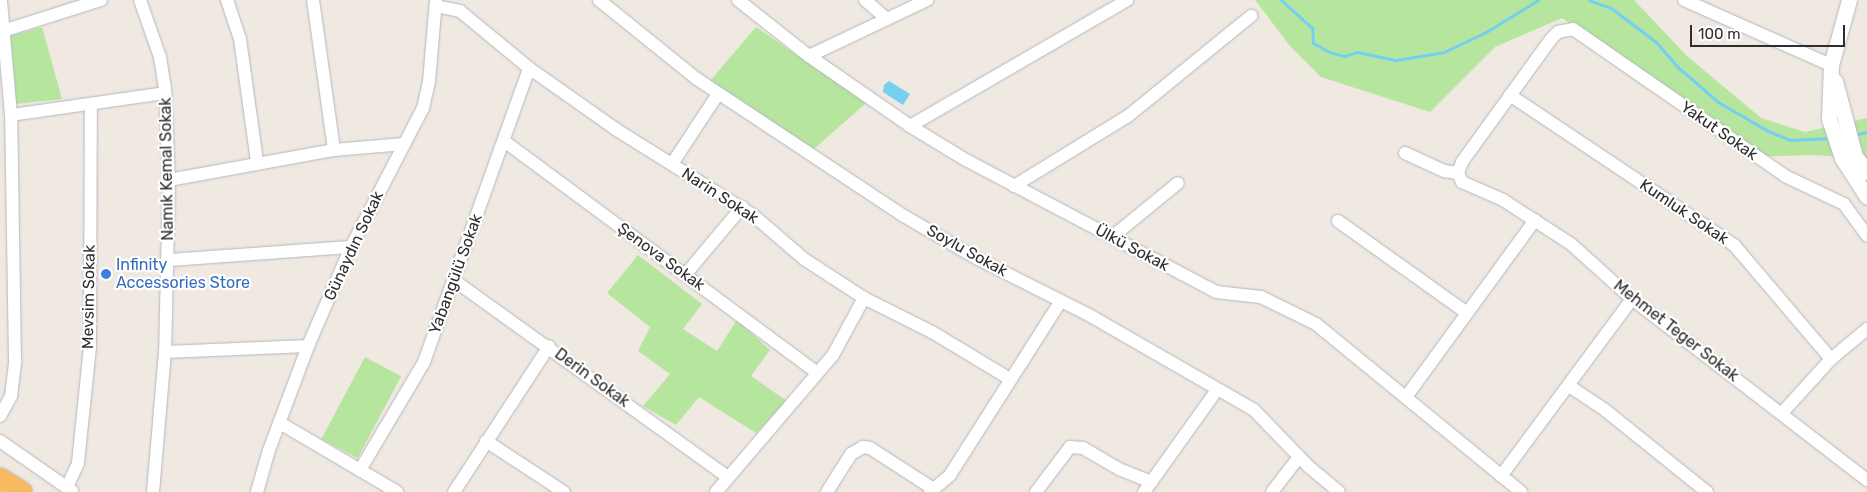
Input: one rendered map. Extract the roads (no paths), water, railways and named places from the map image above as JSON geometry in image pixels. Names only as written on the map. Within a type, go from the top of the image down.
[{"type":"highway","points":[[0,478],[22,492]]},
{"type":"street","points":[[0,416],[11,396],[13,382],[10,115],[1,0]]},
{"type":"street","points":[[3,31],[101,0]]},
{"type":"street","name":"Namık Kemal Sokak","points":[[140,0],[160,57],[165,93],[169,180],[169,260],[165,352],[153,492]]},
{"type":"street","points":[[227,0],[240,39],[257,162]]},
{"type":"street","points":[[313,0],[334,150]]},
{"type":"street","name":"Soylu Sokak","points":[[600,0],[613,4],[718,94],[904,216],[978,259],[1061,300],[1260,415],[1299,457],[1339,492]]},
{"type":"street","name":"Ülkü Sokak","points":[[738,0],[809,56],[910,126],[1014,186],[1216,292],[1229,296],[1254,295],[1280,304],[1329,334],[1521,492]]},
{"type":"street","points":[[865,0],[887,19]]},
{"type":"street","points":[[809,56],[928,0]]},
{"type":"street","points":[[910,126],[1126,0]]},
{"type":"street","points":[[1849,0],[1831,65],[1835,115],[1848,157],[1867,197]]},
{"type":"street","points":[[1690,1],[1831,65]]},
{"type":"street","name":"Narin Sokak","points":[[436,3],[460,12],[529,68],[672,164],[742,207],[796,254],[864,298],[948,341],[1010,379]]},
{"type":"street","name":"Günaydın Sokak","points":[[257,492],[308,346],[351,247],[427,96],[436,3]]},
{"type":"street","points":[[1014,186],[1128,116],[1251,16]]},
{"type":"street","name":"Yakut Sokak","points":[[1510,95],[1551,39],[1565,28],[1582,34],[1784,176],[1844,204],[1867,236]]},
{"type":"street","name":"Yabangülü Sokak","points":[[360,470],[424,362],[455,280],[529,68]]},
{"type":"street","points":[[10,115],[165,93]]},
{"type":"street","points":[[672,164],[718,94]]},
{"type":"street","points":[[1405,153],[1444,171],[1458,173],[1462,162],[1510,95]]},
{"type":"street","name":"Kumluk Sokak","points":[[1510,95],[1734,245],[1831,359]]},
{"type":"street","name":"Mevsim Sokak","points":[[70,490],[78,463],[90,346],[91,104]]},
{"type":"street","name":"Şenova Sokak","points":[[504,141],[818,373]]},
{"type":"street","points":[[169,180],[257,162],[334,150],[404,144]]},
{"type":"street","points":[[1848,157],[1867,172]]},
{"type":"street","name":"Mehmet Teger Sokak","points":[[1458,173],[1462,182],[1496,196],[1581,252],[1632,299],[1867,480]]},
{"type":"street","points":[[1112,237],[1178,183]]},
{"type":"street","points":[[685,275],[742,207]]},
{"type":"street","points":[[1406,397],[1534,220]]},
{"type":"street","points":[[1338,221],[1467,313]]},
{"type":"street","points":[[169,260],[351,247]]},
{"type":"street","name":"Derin Sokak","points":[[455,280],[728,477]]},
{"type":"street","points":[[716,492],[839,348],[864,298]]},
{"type":"street","points":[[1501,476],[1632,299]]},
{"type":"street","points":[[827,492],[851,454],[865,447],[931,490],[950,475],[1061,300]]},
{"type":"street","points":[[0,301],[13,303]]},
{"type":"street","points":[[1782,413],[1831,359],[1867,329]]},
{"type":"street","points":[[165,352],[308,346]]},
{"type":"street","points":[[454,492],[549,346]]},
{"type":"street","points":[[1569,386],[1605,410],[1707,492]]},
{"type":"street","points":[[1144,492],[1217,390]]},
{"type":"street","points":[[280,423],[397,492]]},
{"type":"street","points":[[0,441],[70,490]]},
{"type":"street","points":[[486,441],[564,492]]},
{"type":"street","points":[[1036,492],[1070,447],[1083,448],[1119,469],[1152,482]]},
{"type":"street","points":[[1272,492],[1299,457]]},
{"type":"water","points":[[889,81],[910,94],[903,105],[883,92],[884,85]]},
{"type":"waterway","points":[[1281,0],[1312,28],[1313,43],[1329,52],[1344,56],[1357,52],[1396,60],[1444,52],[1486,32],[1538,0]]},
{"type":"waterway","points":[[1589,0],[1611,8],[1656,42],[1679,68],[1718,102],[1768,131],[1790,140],[1830,138]]},
{"type":"waterway","points":[[1853,135],[1867,132]]},
{"type":"place","name":"Infinity Accessories Store","points":[[106,274]]}]
